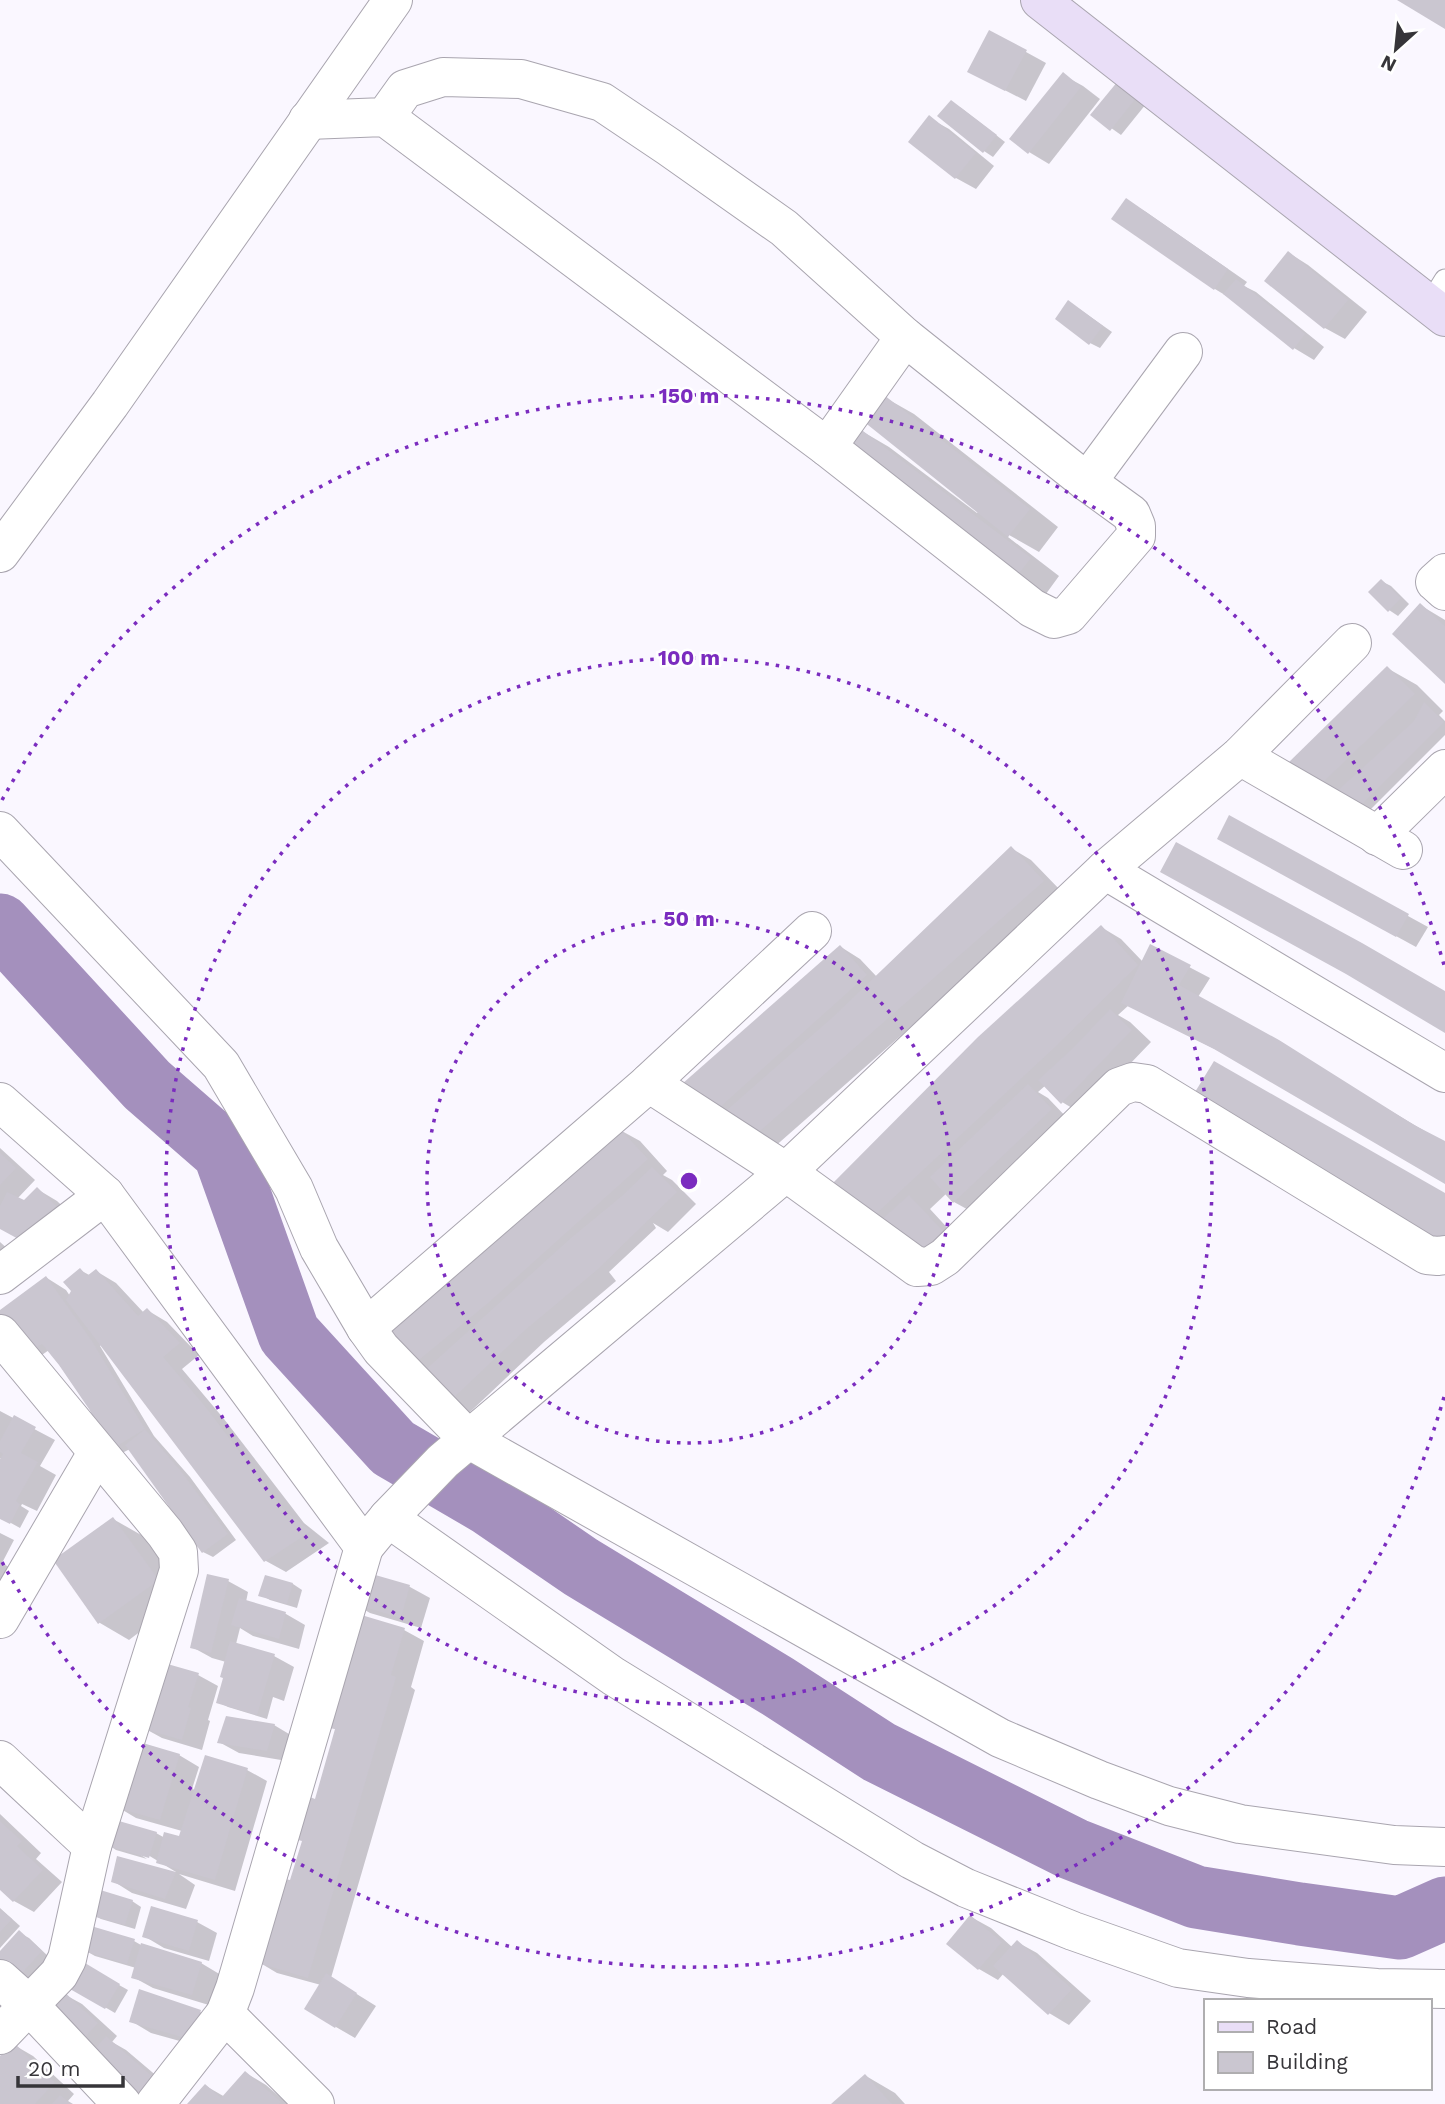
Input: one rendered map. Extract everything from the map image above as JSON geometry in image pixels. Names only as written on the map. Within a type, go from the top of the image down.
[{"type":"street","points":[[0,553],[110,404],[393,0]]},
{"type":"street","points":[[1040,0],[1192,121],[1440,301]]},
{"type":"street","points":[[308,120],[384,117],[827,447],[1032,608],[1054,619],[1068,615],[1136,536],[1136,526],[1131,514],[905,337],[784,228],[602,102],[521,79],[443,77],[405,89],[384,117]]},
{"type":"street","points":[[827,447],[905,337]]},
{"type":"street","points":[[1087,482],[1184,352]]},
{"type":"street","points":[[1445,573],[1435,582],[1445,591]]},
{"type":"street","points":[[155,2104],[225,2014],[235,1988],[364,1547],[399,1507],[456,1450],[786,1172],[1105,870],[1240,756],[1352,643]]},
{"type":"street","points":[[1240,756],[1390,843],[1445,769]]},
{"type":"street","points":[[0,831],[221,1065],[294,1189],[319,1248],[366,1328],[456,1450],[1000,1738],[1099,1780],[1169,1806],[1240,1824],[1394,1845],[1445,1847]]},
{"type":"street","points":[[1105,870],[1445,1073]]},
{"type":"street","points":[[366,1328],[649,1083],[812,931]]},
{"type":"street","points":[[649,1083],[786,1172],[918,1267],[931,1266],[945,1257],[1119,1087],[1133,1082],[1147,1084],[1427,1255],[1445,1255]]},
{"type":"street","points":[[0,1102],[105,1195],[364,1547]]},
{"type":"street","points":[[0,1275],[105,1195]]},
{"type":"street","points":[[0,1334],[178,1552],[179,1570],[92,1846],[67,1959],[59,1974],[0,2035]]},
{"type":"street","points":[[0,1619],[97,1453]]},
{"type":"street","points":[[399,1507],[613,1676],[912,1860],[966,1888],[1073,1931],[1178,1968],[1248,1978],[1377,1988],[1445,1989]]},
{"type":"street","points":[[0,1760],[92,1846]]},
{"type":"street","points":[[0,1979],[122,2104]]},
{"type":"street","points":[[225,2014],[315,2104]]},
{"type":"building","points":[[1397,0],[1445,0],[1445,29]]},
{"type":"building","points":[[989,30],[1027,50],[1005,91],[967,72]]},
{"type":"building","points":[[1063,72],[1081,87],[1028,154],[1009,139]]},
{"type":"building","points":[[1118,81],[1137,97],[1110,131],[1090,115]]},
{"type":"building","points":[[951,100],[997,135],[983,153],[937,116]]},
{"type":"building","points":[[929,115],[976,153],[955,179],[908,142]]},
{"type":"building","points":[[1126,198],[1228,269],[1214,290],[1111,219]]},
{"type":"building","points":[[1288,251],[1348,300],[1324,329],[1264,281]]},
{"type":"building","points":[[1236,279],[1305,334],[1293,350],[1223,294]]},
{"type":"building","points":[[1068,300],[1103,326],[1089,345],[1055,319]]},
{"type":"building","points":[[884,395],[1030,509],[1008,537],[863,421]]},
{"type":"building","points":[[859,428],[1031,558],[1012,582],[840,452]]},
{"type":"building","points":[[1381,579],[1401,598],[1388,612],[1368,592]]},
{"type":"building","points":[[1420,603],[1445,626],[1445,684],[1392,634]]},
{"type":"building","points":[[1387,666],[1415,694],[1312,793],[1285,766]]},
{"type":"building","points":[[1424,702],[1444,722],[1356,810],[1337,791],[1414,721]]},
{"type":"building","points":[[1229,815],[1409,914],[1396,937],[1217,839]]},
{"type":"building","points":[[1176,842],[1445,991],[1445,1033],[1346,974],[1160,872]]},
{"type":"building","points":[[1011,846],[1044,881],[751,1139],[726,1111],[833,1017]]},
{"type":"building","points":[[1101,925],[1138,965],[1055,1047],[863,1226],[826,1190],[978,1037]]},
{"type":"building","points":[[1150,944],[1191,965],[1179,985],[1279,1040],[1414,1125],[1445,1141],[1445,1184],[1214,1049],[1121,1003]]},
{"type":"building","points":[[840,945],[867,975],[710,1116],[682,1084]]},
{"type":"building","points":[[1110,1009],[1132,1030],[1061,1104],[1038,1080]]},
{"type":"building","points":[[1214,1061],[1445,1193],[1445,1238],[1440,1246],[1192,1097]]},
{"type":"building","points":[[1028,1084],[1052,1109],[953,1203],[930,1177]]},
{"type":"building","points":[[619,1128],[648,1159],[488,1303],[414,1364],[388,1331]]},
{"type":"building","points":[[0,1153],[16,1168],[0,1185]]},
{"type":"building","points":[[652,1167],[677,1192],[598,1269],[524,1331],[448,1403],[421,1374]]},
{"type":"building","points":[[37,1187],[56,1206],[22,1241],[0,1229],[0,1206],[7,1192],[24,1200]]},
{"type":"building","points":[[909,1195],[946,1234],[917,1261],[880,1221]]},
{"type":"building","points":[[80,1268],[87,1276],[96,1269],[138,1316],[147,1308],[180,1343],[163,1357],[204,1405],[283,1509],[311,1531],[264,1562],[66,1300],[71,1291],[63,1282]]},
{"type":"building","points":[[46,1276],[92,1341],[145,1429],[112,1449],[89,1409],[42,1344],[29,1352],[0,1316],[0,1310]]},
{"type":"building","points":[[14,1415],[36,1427],[21,1453],[38,1462],[16,1501],[20,1504],[10,1524],[0,1519],[0,1459],[3,1454],[0,1452],[0,1441]]},
{"type":"building","points":[[145,1429],[228,1534],[202,1553],[125,1445]]},
{"type":"building","points":[[113,1517],[159,1580],[98,1624],[53,1560]]},
{"type":"building","points":[[358,1570],[410,1585],[401,1618],[348,1602]]},
{"type":"building","points":[[207,1574],[229,1579],[211,1653],[190,1648]]},
{"type":"building","points":[[265,1575],[293,1583],[287,1604],[258,1596]]},
{"type":"building","points":[[239,1598],[286,1612],[279,1639],[231,1625]]},
{"type":"building","points":[[358,1614],[405,1628],[391,1675],[396,1677],[308,1978],[255,1962],[285,1879],[290,1880],[302,1841],[298,1840],[310,1797],[315,1799],[335,1729],[329,1728]]},
{"type":"building","points":[[230,1641],[275,1654],[257,1715],[216,1703]]},
{"type":"building","points":[[157,1661],[199,1673],[188,1707],[191,1708],[182,1740],[140,1728]]},
{"type":"building","points":[[226,1716],[275,1724],[267,1751],[217,1743]]},
{"type":"building","points":[[136,1741],[180,1754],[160,1820],[114,1807]]},
{"type":"building","points":[[205,1755],[248,1768],[215,1880],[156,1863],[164,1832],[179,1836]]},
{"type":"building","points":[[112,1819],[157,1832],[149,1858],[105,1845]]},
{"type":"building","points":[[0,1821],[22,1841],[17,1846],[43,1870],[13,1902],[0,1890]]},
{"type":"building","points":[[117,1856],[176,1872],[165,1899],[111,1882]]},
{"type":"building","points":[[97,1889],[133,1900],[125,1925],[89,1915]]},
{"type":"building","points":[[151,1906],[198,1920],[189,1951],[142,1937]]},
{"type":"building","points":[[0,1909],[12,1919],[0,1932]]},
{"type":"building","points":[[970,1915],[1002,1942],[978,1970],[946,1944]]},
{"type":"building","points":[[91,1926],[135,1939],[127,1964],[84,1951]]},
{"type":"building","points":[[19,1930],[42,1951],[16,1980],[0,1966],[0,1951]]},
{"type":"building","points":[[1017,1940],[1072,1989],[1048,2015],[993,1966]]},
{"type":"building","points":[[141,1943],[202,1962],[192,1995],[131,1978]]},
{"type":"building","points":[[85,1963],[120,1984],[105,2009],[70,1989]]},
{"type":"building","points":[[326,1973],[357,1993],[335,2028],[304,2009]]},
{"type":"building","points":[[139,1989],[201,2010],[192,2040],[129,2022]]},
{"type":"building","points":[[62,1990],[98,2023],[77,2046],[41,2014]]},
{"type":"building","points":[[106,2036],[153,2077],[135,2099],[87,2058]]},
{"type":"building","points":[[13,2042],[55,2082],[35,2104],[0,2104],[0,2056]]},
{"type":"building","points":[[245,2071],[281,2102],[187,2104],[205,2084],[221,2098]]},
{"type":"building","points":[[865,2074],[892,2104],[831,2104]]},
{"type":"building","points":[[60,2095],[71,2104],[52,2104]]},
{"type":"waterway","points":[[0,925],[147,1085],[224,1152],[289,1334],[393,1448],[489,1504],[581,1567],[777,1686],[879,1752],[1073,1849],[1196,1897],[1300,1914],[1400,1928],[1445,1908]]}]
